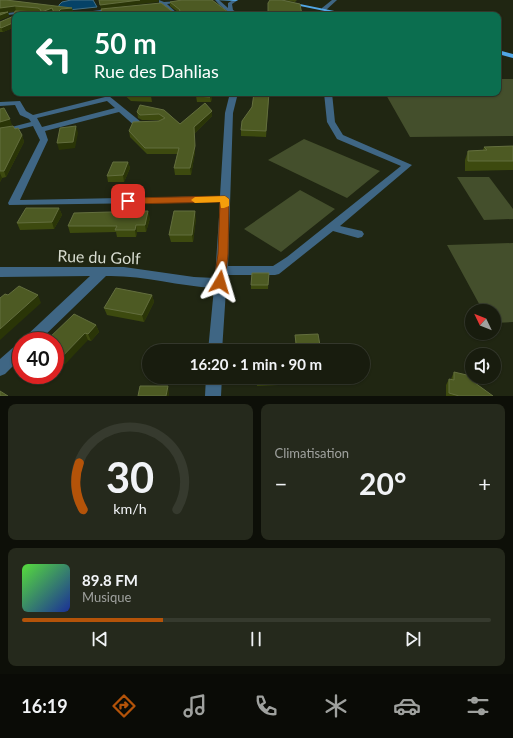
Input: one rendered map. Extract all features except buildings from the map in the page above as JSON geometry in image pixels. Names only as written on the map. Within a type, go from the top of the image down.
[{"type":"main road","points":[[217,0],[236,0]]},
{"type":"main road","points":[[273,0],[338,12]]},
{"type":"main road","points":[[501,53],[513,56]]},
{"type":"street","points":[[178,1],[186,0]]},
{"type":"street","points":[[148,5],[161,2],[196,0]]},
{"type":"street","points":[[217,0],[224,8],[231,11]]},
{"type":"street","points":[[231,11],[230,4],[236,0]]},
{"type":"street","points":[[324,9],[335,0]]},
{"type":"street","points":[[161,2],[173,12]]},
{"type":"street","points":[[90,12],[117,9]]},
{"type":"street","points":[[0,15],[12,14]]},
{"type":"street","points":[[5,21],[12,18]]},
{"type":"street","points":[[215,344],[229,113],[233,96]]},
{"type":"street","name":"Rue du Golf","points":[[0,272],[124,271],[194,282],[220,276],[275,271],[407,165],[340,137],[331,122],[328,96]]},
{"type":"street","points":[[36,124],[109,98],[139,125],[153,124]]},
{"type":"street","points":[[0,104],[17,103],[23,113],[36,124],[44,140],[13,203],[225,199]]},
{"type":"street","points":[[0,132],[120,109]]},
{"type":"street","points":[[331,227],[358,234]]},
{"type":"street","points":[[39,332],[104,270]]},
{"type":"street","points":[[0,369],[12,358]]},
{"type":"street","points":[[213,396],[214,384]]},
{"type":"green space","points":[[501,79],[513,79],[513,136],[410,137],[387,96],[501,96]]},
{"type":"green space","points":[[304,139],[380,171],[347,198],[268,160]]},
{"type":"green space","points":[[457,177],[489,177],[513,209],[513,219],[484,220]]},
{"type":"green space","points":[[300,190],[335,209],[281,252],[244,229]]},
{"type":"green space","points":[[513,243],[513,322],[501,323],[501,304],[479,304],[447,245]]},
{"type":"water","points":[[71,0],[93,0],[97,7],[59,11],[59,5],[62,2]]},
{"type":"slow traffic","points":[[195,200],[225,199],[224,206]]},
{"type":"route","points":[[128,201],[225,199],[223,254],[220,282]]}]
